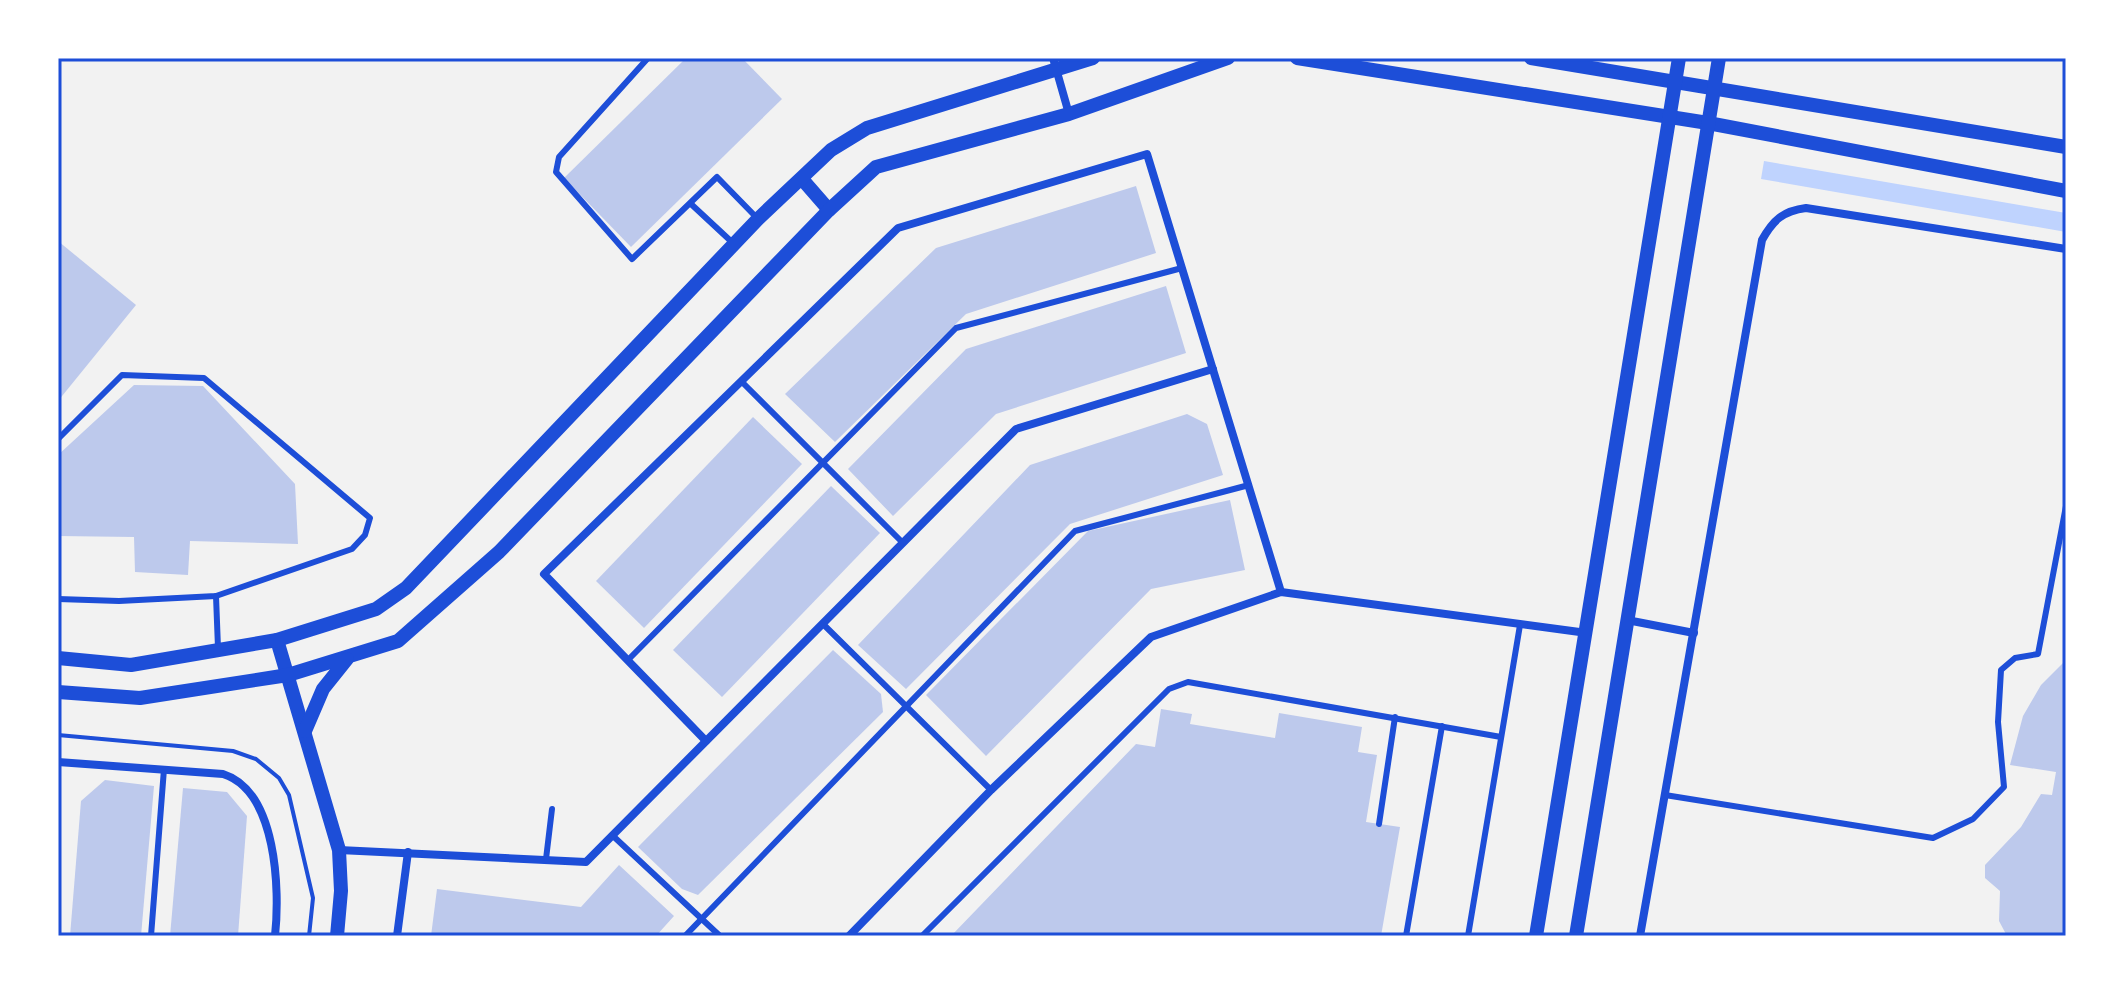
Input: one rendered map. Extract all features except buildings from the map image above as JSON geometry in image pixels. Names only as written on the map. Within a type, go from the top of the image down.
[{"type":"street","points":[[58,658],[131,665],[218,652],[277,640],[376,609],[406,588],[758,219],[831,150],[867,128],[1054,64],[1093,58]]},
{"type":"street","points":[[58,692],[140,698],[288,675],[398,641],[488,562],[829,210],[876,167],[1069,114],[1228,58]]},
{"type":"street","points":[[1297,58],[1708,123],[2066,191]]},
{"type":"street","points":[[1531,58],[2066,147]]},
{"type":"street","points":[[1536,936],[1588,633],[1679,58]]},
{"type":"street","points":[[1576,936],[1719,58]]},
{"type":"street","points":[[1054,64],[1069,114]]},
{"type":"street","points":[[706,741],[544,574],[743,383],[898,228],[1147,154],[1281,592]]},
{"type":"street","points":[[802,179],[829,210]]},
{"type":"street","points":[[1640,936],[1762,240],[1771,223],[1787,211],[1806,208],[2066,249]]},
{"type":"street","points":[[339,850],[586,862],[1016,429],[1213,369]]},
{"type":"street","points":[[849,936],[991,790],[1151,637],[1281,592],[1588,633]]},
{"type":"street","points":[[1627,620],[1694,633]]},
{"type":"street","points":[[277,640],[339,850],[341,891],[337,936]]},
{"type":"street","points":[[305,731],[323,689],[347,658]]},
{"type":"street","points":[[58,762],[223,774],[237,778],[250,790],[261,810],[280,893],[275,936]]},
{"type":"street","points":[[397,936],[408,852]]},
{"type":"lane","points":[[648,58],[559,157],[556,172],[632,259],[717,177],[758,219]]},
{"type":"lane","points":[[691,204],[734,244]]},
{"type":"lane","points":[[628,660],[956,328],[1182,268]]},
{"type":"lane","points":[[58,439],[122,375],[204,378],[370,518],[365,535],[352,549],[216,596],[119,601],[58,599]]},
{"type":"lane","points":[[743,383],[903,543]]},
{"type":"lane","points":[[685,936],[1075,531],[1249,485]]},
{"type":"lane","points":[[1665,795],[1933,838],[1973,819],[2004,787],[1998,722],[2001,670],[2015,658],[2038,654],[2066,506]]},
{"type":"lane","points":[[216,596],[218,652]]},
{"type":"lane","points":[[824,625],[991,790]]},
{"type":"lane","points":[[1468,936],[1520,625]]},
{"type":"lane","points":[[922,936],[1169,689],[1188,682],[1211,683],[1501,737]]},
{"type":"lane","points":[[1379,824],[1395,717]]},
{"type":"lane","points":[[1406,936],[1442,726]]},
{"type":"lane","points":[[151,936],[164,769]]},
{"type":"lane","points":[[546,859],[552,809]]},
{"type":"lane","points":[[612,835],[720,936]]},
{"type":"water","points":[[1764,161],[2066,213],[2066,232],[1761,179]]}]
